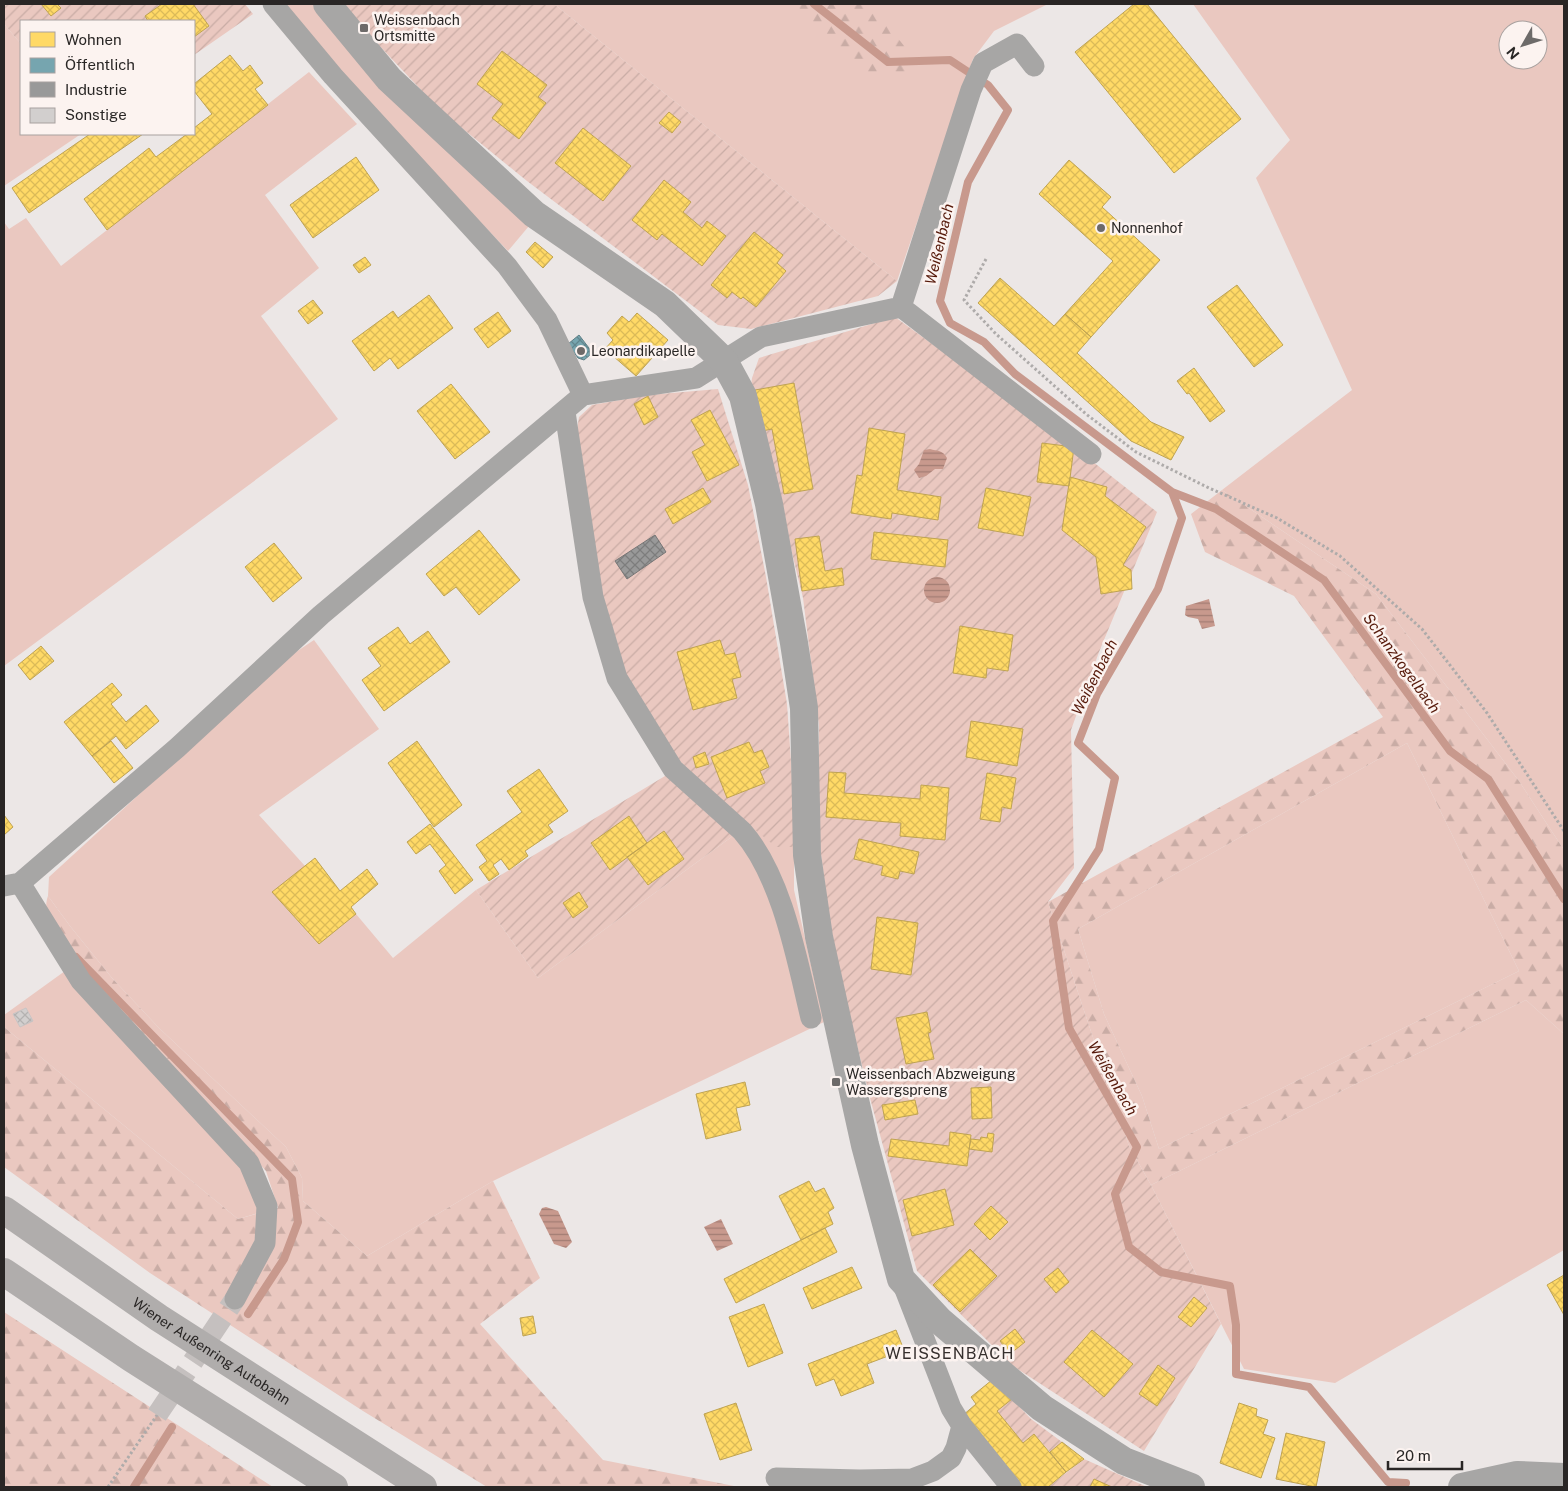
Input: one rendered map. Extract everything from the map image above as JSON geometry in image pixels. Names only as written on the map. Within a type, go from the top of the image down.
[{"type":"highway","name":"Wiener Außenring Autobahn","points":[[4,1210],[159,1318],[423,1487]]},
{"type":"highway","points":[[4,1272],[139,1363],[334,1487]]},
{"type":"street","points":[[273,4],[333,76],[508,266],[547,320],[583,395]]},
{"type":"street","points":[[327,4],[389,79],[534,214],[665,304],[724,362],[743,396],[769,504],[804,708],[807,855],[819,937],[865,1145],[901,1279],[951,1408],[962,1426],[1011,1487]]},
{"type":"street","points":[[901,307],[971,90],[983,63],[1016,44],[1034,66]]},
{"type":"street","points":[[235,1299],[265,1242],[267,1206],[249,1163],[81,981],[12,885],[176,748],[321,615],[583,395],[696,378],[762,337],[901,307],[1091,454]]},
{"type":"street","points":[[565,412],[593,597],[618,678],[673,769],[742,831],[766,868],[789,929],[811,1018]]},
{"type":"street","points":[[901,1279],[940,1321],[1042,1408],[1124,1461],[1191,1487]]},
{"type":"street","points":[[776,1478],[912,1479],[934,1471],[951,1458],[962,1426]]},
{"type":"street","points":[[1462,1487],[1517,1475],[1564,1477]]},
{"type":"path","points":[[986,260],[964,300],[996,334],[1086,414],[1136,452],[1209,488],[1277,518],[1340,556],[1422,629],[1487,713],[1564,831]]},
{"type":"path","points":[[108,1487],[157,1415]]},
{"type":"green space","points":[[4,4],[245,4],[253,14],[195,54],[195,20],[20,20],[20,43],[4,24]]},
{"type":"green space","points":[[281,4],[314,4],[375,75],[529,226],[508,251],[335,70]]},
{"type":"green space","points":[[340,4],[554,4],[897,281],[878,296],[751,329],[718,325],[527,181],[441,111]]},
{"type":"green space","points":[[554,4],[1048,4],[994,31],[973,59],[897,281]]},
{"type":"green space","points":[[795,4],[869,4],[906,48],[915,74],[866,73]]},
{"type":"green space","points":[[1193,4],[1564,4],[1564,850],[1519,781],[1376,594],[1222,490],[1352,390],[1256,178],[1290,140]]},
{"type":"green space","points":[[4,24],[20,43],[20,135],[80,135],[4,186]]},
{"type":"green space","points":[[309,72],[357,124],[265,195],[319,268],[261,316],[338,419],[4,666],[4,222],[9,229],[26,218],[61,266]]},
{"type":"green space","points":[[895,317],[1074,447],[1157,512],[1099,652],[1071,730],[1074,868],[1048,902],[1129,1146],[1151,1185],[1221,1324],[1144,1451],[1013,1366],[917,1271],[870,1098],[833,947],[819,839],[819,725],[803,598],[767,451],[750,392],[752,378],[759,358]]},
{"type":"green space","points":[[718,389],[748,485],[766,577],[787,704],[794,847],[776,847],[679,768],[628,681],[600,591],[577,430],[579,417],[592,405],[649,395]]},
{"type":"green space","points":[[1222,490],[1376,594],[1519,781],[1564,850],[1564,1034],[1526,1000],[1151,1185],[1129,1146],[1048,902],[1383,717],[1294,596],[1205,552],[1191,514]],"holes":[[[1407,743],[1519,971],[1159,1149],[1142,1096],[1104,1014],[1078,929]]]},
{"type":"green space","points":[[314,640],[379,729],[259,815],[305,866],[319,944],[356,914],[393,958],[476,890],[538,978],[748,825],[794,847],[794,890],[824,1022],[493,1181],[367,1256],[303,1201],[302,1178],[286,1147],[159,1028],[112,978],[48,896],[49,877],[290,656]]},
{"type":"green space","points":[[1407,743],[1519,971],[1159,1149],[1142,1096],[1104,1014],[1078,929]]},
{"type":"green space","points":[[670,773],[737,833],[538,978],[476,890]],"holes":[[[629,816],[647,843],[664,831],[684,859],[648,885],[627,857],[610,870],[591,844]]]},
{"type":"green space","points":[[48,896],[112,978],[159,1028],[286,1147],[302,1178],[303,1201],[367,1256],[493,1181],[540,1278],[480,1324],[603,1460],[739,1487],[487,1487],[363,1411],[150,1273],[4,1167],[4,1027],[238,1219],[278,1208],[266,1171],[66,949],[48,916],[46,903]]},
{"type":"green space","points":[[65,971],[242,1168],[262,1212],[238,1219],[4,1027],[4,1015]]},
{"type":"green space","points":[[1526,1000],[1564,1034],[1564,1250],[1335,1383],[1244,1369],[1151,1185]]},
{"type":"green space","points":[[4,1312],[273,1487],[4,1487]]},
{"type":"green space","points":[[1012,1399],[1031,1419],[1062,1442],[1050,1452],[1034,1434],[1023,1443],[997,1411]]},
{"type":"green space","points":[[1084,1459],[1147,1487],[1048,1487]]},
{"type":"shaded area","points":[[930,449],[944,453],[947,458],[943,469],[935,469],[926,476],[919,478],[914,470],[919,464],[924,450]]},
{"type":"shaded area","points":[[937,577],[946,581],[950,590],[946,599],[937,603],[928,599],[924,590],[928,581]]},
{"type":"shaded area","points":[[1209,599],[1215,626],[1202,629],[1198,619],[1185,615],[1186,606]]},
{"type":"shaded area","points":[[546,1207],[558,1211],[572,1242],[566,1248],[554,1244],[539,1214],[542,1208]]},
{"type":"shaded area","points":[[721,1219],[733,1244],[717,1251],[704,1227]]},
{"type":"building: Wohnen","points":[[41,4],[57,4],[61,8],[51,16]]},
{"type":"building: Wohnen","points":[[162,4],[193,4],[209,26],[195,36],[195,20],[147,20],[145,16]]},
{"type":"building: Wohnen","points":[[1134,4],[1147,4],[1241,119],[1174,173],[1075,52]]},
{"type":"building: Wohnen","points":[[502,51],[547,85],[538,97],[546,103],[519,139],[492,118],[503,104],[477,84]]},
{"type":"building: Wohnen","points":[[230,55],[243,71],[250,65],[263,83],[255,89],[268,105],[107,230],[84,199],[149,148],[156,157],[186,135],[195,135],[195,127],[212,114],[195,92],[195,83]]},
{"type":"building: Wohnen","points":[[669,112],[681,122],[672,133],[659,123]]},
{"type":"building: Wohnen","points":[[583,128],[631,166],[603,201],[555,163]]},
{"type":"building: Wohnen","points":[[89,135],[142,135],[29,213],[12,188]]},
{"type":"building: Wohnen","points":[[356,157],[379,190],[313,238],[290,205]]},
{"type":"building: Wohnen","name":"Nonnenhof","points":[[1069,160],[1111,197],[1102,207],[1160,260],[1091,337],[1065,314],[1113,261],[1039,194]]},
{"type":"building: Wohnen","points":[[664,180],[691,202],[683,212],[702,228],[707,221],[726,236],[702,266],[662,234],[657,240],[632,220]]},
{"type":"building: Wohnen","points":[[754,232],[783,255],[777,263],[786,271],[756,307],[743,297],[741,299],[732,292],[727,298],[711,285]]},
{"type":"building: Wohnen","points":[[535,242],[553,257],[543,268],[526,252]]},
{"type":"building: Wohnen","points":[[365,257],[371,265],[359,273],[353,265]]},
{"type":"building: Wohnen","points":[[1000,278],[1054,326],[1065,314],[1091,337],[1077,353],[1151,422],[1184,437],[1171,460],[1131,441],[978,303]]},
{"type":"building: Wohnen","points":[[1237,285],[1283,345],[1254,367],[1207,307]]},
{"type":"building: Wohnen","points":[[429,295],[453,328],[398,369],[390,358],[374,371],[352,341],[393,311],[398,318]]},
{"type":"building: Wohnen","points":[[313,300],[323,313],[308,324],[298,311]]},
{"type":"building: Wohnen","points":[[498,312],[511,331],[488,348],[474,329]]},
{"type":"building: Wohnen","points":[[637,313],[668,340],[636,376],[605,349],[613,340],[607,333],[622,316],[629,322]]},
{"type":"building: Wohnen","points":[[1194,368],[1225,411],[1210,422],[1189,393],[1187,394],[1177,381]]},
{"type":"building: Wohnen","points":[[794,383],[813,489],[784,494],[772,429],[762,431],[755,390]]},
{"type":"building: Wohnen","points":[[451,384],[490,432],[455,459],[417,411]]},
{"type":"building: Wohnen","points":[[648,396],[658,417],[644,425],[634,404]]},
{"type":"building: Wohnen","points":[[710,410],[739,465],[707,481],[692,452],[705,445],[691,420]]},
{"type":"building: Wohnen","points":[[869,428],[905,434],[897,490],[941,497],[938,520],[892,513],[891,519],[851,513],[857,475],[862,476]]},
{"type":"building: Wohnen","points":[[1042,443],[1074,447],[1069,486],[1037,482]]},
{"type":"building: Wohnen","points":[[1070,477],[1107,487],[1105,496],[1146,527],[1123,565],[1131,570],[1132,589],[1101,594],[1096,557],[1062,530]]},
{"type":"building: Wohnen","points":[[703,488],[711,502],[673,524],[665,509]]},
{"type":"building: Wohnen","points":[[986,488],[1031,497],[1023,536],[978,528]]},
{"type":"building: Wohnen","points":[[479,530],[520,580],[479,615],[456,587],[444,596],[426,574]]},
{"type":"building: Wohnen","points":[[874,532],[948,540],[945,567],[871,559]]},
{"type":"building: Wohnen","points":[[819,536],[825,571],[842,568],[844,585],[802,591],[795,539]]},
{"type":"building: Wohnen","points":[[274,543],[302,578],[273,602],[245,567]]},
{"type":"building: Wohnen","points":[[960,626],[1013,635],[1008,671],[987,668],[986,678],[953,673]]},
{"type":"building: Wohnen","points":[[398,627],[410,644],[428,631],[450,662],[384,711],[362,680],[381,666],[368,648]]},
{"type":"building: Wohnen","points":[[720,640],[725,655],[735,653],[741,677],[732,679],[737,698],[693,710],[677,652]]},
{"type":"building: Wohnen","points":[[41,646],[54,661],[30,680],[18,665]]},
{"type":"building: Wohnen","points":[[112,683],[122,695],[111,704],[126,722],[146,705],[159,721],[126,749],[116,736],[92,756],[64,722]]},
{"type":"building: Wohnen","points":[[971,721],[1023,729],[1017,766],[966,757]]},
{"type":"building: Wohnen","points":[[111,741],[133,768],[114,783],[92,756]]},
{"type":"building: Wohnen","points":[[417,741],[462,805],[434,827],[388,763]]},
{"type":"building: Wohnen","points":[[749,742],[754,753],[762,750],[769,767],[760,771],[765,783],[727,798],[711,757]]},
{"type":"building: Wohnen","points":[[705,752],[709,764],[696,768],[693,757]]},
{"type":"building: Wohnen","points":[[539,769],[568,811],[548,825],[553,832],[525,851],[528,856],[509,870],[501,859],[493,865],[499,874],[489,881],[479,867],[487,861],[476,845],[522,812],[507,791]]},
{"type":"building: Wohnen","points":[[829,772],[846,773],[844,793],[920,799],[921,785],[949,788],[945,840],[900,836],[901,823],[826,817]]},
{"type":"building: Wohnen","points":[[987,773],[1016,778],[1011,809],[1002,807],[1000,822],[980,819]]},
{"type":"building: Wohnen","points":[[4,815],[13,827],[4,835]]},
{"type":"building: Wohnen","points":[[629,816],[647,843],[610,870],[591,843]]},
{"type":"building: Wohnen","points":[[430,824],[473,880],[455,894],[439,871],[446,865],[430,844],[416,854],[407,842]]},
{"type":"building: Wohnen","points":[[664,831],[684,859],[648,885],[627,857]]},
{"type":"building: Wohnen","points":[[859,839],[919,852],[914,874],[900,871],[898,879],[881,875],[883,866],[854,859]]},
{"type":"building: Wohnen","points":[[315,858],[340,891],[367,869],[378,884],[351,907],[356,914],[319,944],[272,892]]},
{"type":"building: Wohnen","points":[[579,892],[588,907],[573,918],[563,903]]},
{"type":"building: Wohnen","points":[[877,917],[918,923],[911,975],[871,969]]},
{"type":"building: Wohnen","points":[[927,1012],[931,1032],[928,1033],[934,1059],[906,1064],[896,1018]]},
{"type":"building: Wohnen","points":[[745,1082],[750,1105],[736,1108],[741,1130],[706,1139],[696,1094]]},
{"type":"building: Wohnen","points":[[991,1087],[992,1118],[972,1119],[971,1088]]},
{"type":"building: Wohnen","points":[[915,1100],[918,1114],[885,1120],[882,1105]]},
{"type":"building: Wohnen","points":[[950,1132],[971,1135],[967,1166],[888,1156],[891,1139],[949,1146]]},
{"type":"building: Wohnen","points":[[988,1133],[994,1134],[992,1152],[969,1149],[971,1139],[980,1140],[981,1137],[987,1138]]},
{"type":"building: Wohnen","points":[[809,1181],[815,1192],[824,1188],[834,1208],[828,1212],[833,1224],[801,1240],[779,1196]]},
{"type":"building: Wohnen","points":[[945,1189],[954,1225],[912,1236],[903,1200]]},
{"type":"building: Wohnen","points":[[991,1206],[1008,1222],[990,1240],[974,1224]]},
{"type":"building: Wohnen","points":[[825,1228],[837,1252],[736,1303],[724,1279]]},
{"type":"building: Wohnen","points":[[970,1249],[997,1276],[960,1312],[933,1285]]},
{"type":"building: Wohnen","points":[[852,1267],[862,1288],[812,1309],[803,1288]]},
{"type":"building: Wohnen","points":[[1058,1268],[1069,1282],[1056,1293],[1044,1279]]},
{"type":"building: Wohnen","points":[[1564,1275],[1564,1315],[1547,1285]]},
{"type":"building: Wohnen","points":[[1194,1297],[1207,1308],[1191,1327],[1178,1317]]},
{"type":"building: Wohnen","points":[[764,1304],[783,1353],[748,1367],[729,1317]]},
{"type":"building: Wohnen","points":[[533,1316],[536,1333],[523,1336],[520,1318]]},
{"type":"building: Wohnen","points":[[1015,1329],[1025,1342],[1010,1354],[1000,1341]]},
{"type":"building: Wohnen","points":[[896,1330],[904,1350],[867,1364],[874,1383],[841,1396],[834,1379],[816,1386],[808,1364]]},
{"type":"building: Wohnen","points":[[1092,1330],[1133,1364],[1104,1397],[1064,1362]]},
{"type":"building: Wohnen","points":[[1158,1365],[1175,1378],[1157,1406],[1139,1394]]},
{"type":"building: Wohnen","points":[[992,1380],[1012,1399],[997,1411],[1023,1443],[1034,1434],[1066,1472],[1048,1487],[1022,1487],[962,1416],[976,1404],[971,1397]]},
{"type":"building: Wohnen","points":[[736,1403],[752,1450],[720,1460],[704,1414]]},
{"type":"building: Wohnen","points":[[1239,1403],[1257,1409],[1256,1416],[1268,1420],[1263,1434],[1275,1438],[1261,1478],[1220,1463]]},
{"type":"building: Wohnen","points":[[1286,1433],[1325,1442],[1316,1487],[1276,1479]]},
{"type":"building: Wohnen","points":[[1062,1442],[1084,1459],[1066,1472],[1050,1452]]},
{"type":"building: Wohnen","points":[[1094,1479],[1112,1487],[1090,1487]]},
{"type":"building: Öffentlich","name":"Leonardikapelle","points":[[579,335],[589,348],[590,355],[584,360],[578,358],[568,344]]},
{"type":"building: Industrie","points":[[655,535],[666,552],[627,579],[615,561]]},
{"type":"building: Sonstige","points":[[26,1008],[33,1021],[20,1027],[13,1014]]},
{"type":"waterway","name":"Weißenbach","points":[[814,4],[888,62],[950,60],[988,85],[1008,110],[968,182],[940,301],[950,323],[984,342],[1015,374],[1172,492],[1182,518],[1158,589],[1097,694],[1078,743],[1115,778],[1099,849],[1053,921],[1069,1028],[1137,1147],[1115,1194],[1129,1247],[1161,1272],[1230,1286],[1236,1325],[1236,1374],[1309,1387],[1388,1482],[1406,1483]]},
{"type":"waterway","name":"Schanzkogelbach","points":[[1172,492],[1216,509],[1324,580],[1450,751],[1488,779],[1564,899]]},
{"type":"waterway","points":[[76,957],[292,1179],[298,1222],[284,1259],[248,1314]]},
{"type":"waterway","points":[[134,1487],[172,1427]]},
{"type":"tunnel","points":[[157,1415],[235,1299]]},
{"type":"place","name":"Weissenbach Ortsmitte","points":[[364,28]]},
{"type":"place","name":"Nonnenhof","points":[[1101,228]]},
{"type":"place","name":"Leonardikapelle","points":[[581,351]]},
{"type":"place","name":"Weissenbach Abzweigung Wassergspreng","points":[[836,1082]]},
{"type":"district","name":"WEISSENBACH","points":[[950,1353]]}]
